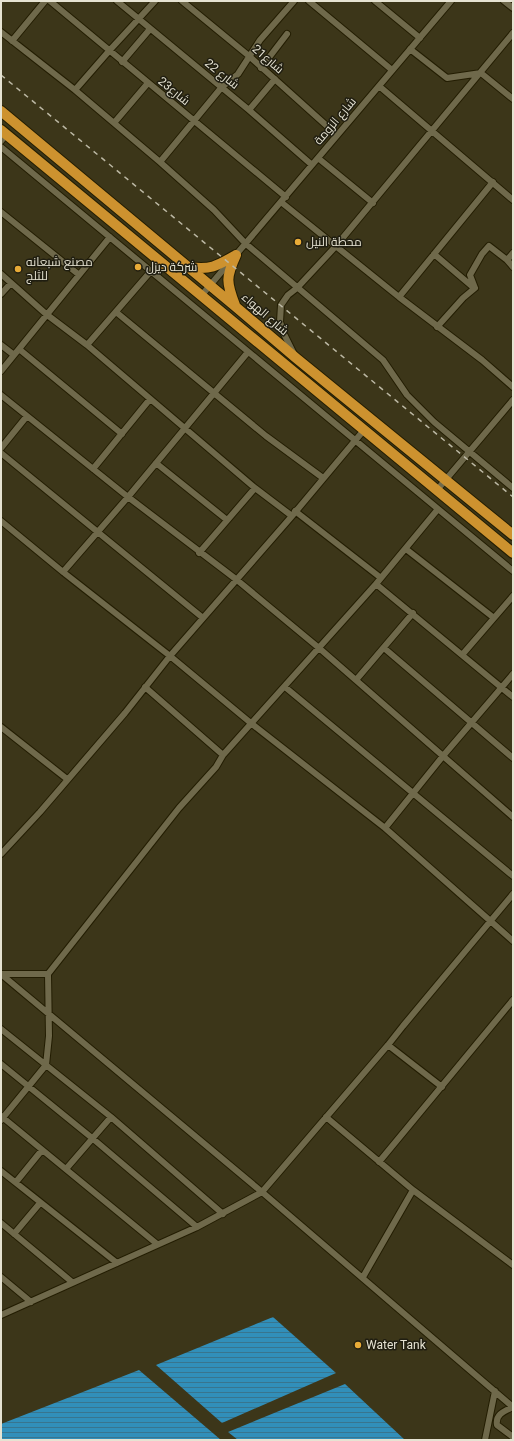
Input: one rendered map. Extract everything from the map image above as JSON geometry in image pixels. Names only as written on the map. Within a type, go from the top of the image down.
[{"type":"highway","name":"شارع الهواء","points":[[1,111],[296,358],[513,535]]},
{"type":"highway","points":[[3,135],[513,553]]},
{"type":"highway","points":[[188,267],[201,269],[211,268],[236,255]]},
{"type":"highway","points":[[236,255],[228,280],[230,292],[236,307]]},
{"type":"street","points":[[12,42],[46,1]]},
{"type":"street","name":"شارع23","points":[[50,1],[194,121],[336,246],[437,327],[482,360],[513,387]]},
{"type":"street","name":"شارع 22","points":[[117,1],[249,110],[312,165]]},
{"type":"street","points":[[75,90],[155,1]]},
{"type":"street","name":"شارع21","points":[[182,1],[249,56],[337,135]]},
{"type":"street","points":[[160,162],[221,88],[238,74],[260,40],[294,1]]},
{"type":"street","points":[[309,1],[392,70]]},
{"type":"street","points":[[375,1],[420,38]]},
{"type":"street","points":[[504,1],[513,8]]},
{"type":"street","name":"شارع الزومة","points":[[200,296],[420,38],[447,2]]},
{"type":"street","points":[[122,62],[150,29]]},
{"type":"street","points":[[1,32],[75,90],[160,162],[214,210],[245,243],[296,288],[350,331],[383,360],[407,396],[434,422],[513,488]]},
{"type":"street","points":[[296,358],[284,334],[280,322],[281,305],[288,295],[336,246],[373,203],[513,33]]},
{"type":"street","points":[[261,68],[287,34]]},
{"type":"street","points":[[410,49],[447,78],[481,73],[513,99]]},
{"type":"street","points":[[249,110],[275,79]]},
{"type":"street","points":[[114,123],[148,83]]},
{"type":"street","points":[[379,86],[513,200]]},
{"type":"street","points":[[1,147],[513,571]]},
{"type":"street","points":[[318,158],[373,203]]},
{"type":"street","points":[[399,297],[492,182]]},
{"type":"street","points":[[1,212],[78,274]]},
{"type":"street","points":[[1,371],[78,274],[110,237]]},
{"type":"street","points":[[475,288],[470,275],[482,254],[489,246],[513,266]]},
{"type":"street","points":[[507,260],[513,253]]},
{"type":"street","points":[[434,254],[475,288]]},
{"type":"street","points":[[87,346],[151,271]]},
{"type":"street","points":[[1,274],[46,314],[87,346],[255,488],[294,514],[381,578]]},
{"type":"street","points":[[1,294],[11,283]]},
{"type":"street","points":[[437,327],[463,298],[475,288]]},
{"type":"street","points":[[116,312],[266,436],[323,478]]},
{"type":"street","points":[[1,345],[14,355]]},
{"type":"street","points":[[19,349],[122,434]]},
{"type":"street","points":[[63,572],[128,497],[248,352]]},
{"type":"street","points":[[1,395],[199,553],[237,580],[319,648],[511,815],[513,808]]},
{"type":"street","points":[[93,469],[150,399]]},
{"type":"street","points":[[437,490],[513,400]]},
{"type":"street","points":[[1,448],[27,416]]},
{"type":"street","points":[[1,854],[40,812],[125,713],[170,656],[294,514],[364,430]]},
{"type":"street","points":[[1,453],[203,618]]},
{"type":"street","points":[[156,463],[227,520]]},
{"type":"street","points":[[199,553],[255,488]]},
{"type":"street","points":[[157,1244],[2,1118],[46,1065],[49,1036],[48,974],[179,808],[216,766],[223,754],[252,724],[376,584],[438,510]]},
{"type":"street","points":[[1,521],[170,656],[252,724],[385,828],[513,942]]},
{"type":"street","points":[[406,549],[494,618]]},
{"type":"street","points":[[376,584],[513,697]]},
{"type":"street","points":[[462,654],[513,596]]},
{"type":"street","points":[[356,680],[413,613]]},
{"type":"street","points":[[384,648],[513,758]]},
{"type":"street","points":[[385,828],[443,756],[513,674]]},
{"type":"street","points":[[145,687],[223,754]]},
{"type":"street","points":[[285,687],[513,876]]},
{"type":"street","points":[[1,727],[67,780]]},
{"type":"street","points":[[1,1315],[197,1227],[262,1192],[388,1045],[513,894]]},
{"type":"street","points":[[1,974],[48,974]]},
{"type":"street","points":[[1,974],[262,1192],[513,1407],[500,1414],[496,1421],[497,1425],[513,1437]]},
{"type":"street","points":[[379,1162],[513,1000]]},
{"type":"street","points":[[1,1029],[111,1117],[223,1214]]},
{"type":"street","points":[[388,1045],[442,1087]]},
{"type":"street","points":[[1,1064],[92,1138],[197,1227]]},
{"type":"street","points":[[326,1116],[413,1190],[513,1265]]},
{"type":"street","points":[[66,1169],[111,1117]]},
{"type":"street","points":[[16,1182],[42,1150]]},
{"type":"street","points":[[1,1171],[117,1263]]},
{"type":"street","points":[[362,1277],[413,1190]]},
{"type":"street","points":[[14,1234],[40,1203]]},
{"type":"street","points":[[1,1223],[72,1282]]},
{"type":"street","points":[[1,1277],[31,1302]]},
{"type":"street","points":[[485,1440],[495,1391]]},
{"type":"water","points":[[273,1317],[336,1373],[222,1423],[156,1365]]},
{"type":"water","points":[[139,1370],[221,1440],[1,1440],[1,1424]]},
{"type":"water","points":[[345,1384],[405,1440],[238,1440],[228,1432]]},
{"type":"railway","points":[[1,75],[513,497]]},
{"type":"place","name":"محطة النيل","points":[[298,242]]},
{"type":"place","name":"شركة ديزل","points":[[138,267]]},
{"type":"place","name":"مصنع شبعانه للثلج","points":[[18,269]]},
{"type":"place","name":"Water Tank","points":[[358,1345]]}]
